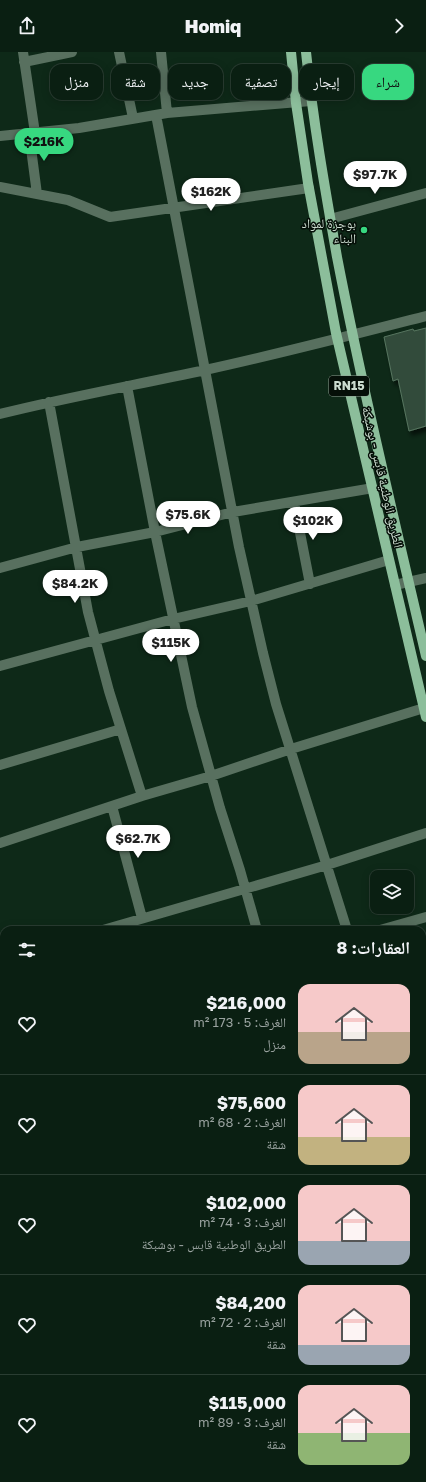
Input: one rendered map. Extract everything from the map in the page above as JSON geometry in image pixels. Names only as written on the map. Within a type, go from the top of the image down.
[{"type":"main road","name":"الطريق الوطنية قابس - بوشبكة","points":[[291,52],[296,103],[309,188],[337,339],[425,712]]},
{"type":"main road","name":"الطريق الوطنية قابس - بوشبكة","points":[[306,52],[311,101],[330,219],[352,335],[426,656]]},
{"type":"street","points":[[38,194],[23,57],[72,52]]},
{"type":"street","points":[[119,52],[133,118]]},
{"type":"street","points":[[161,52],[167,113]]},
{"type":"street","points":[[0,136],[79,128],[167,113],[311,101]]},
{"type":"street","points":[[156,115],[251,601],[271,685],[346,926]]},
{"type":"street","points":[[0,187],[78,203],[110,216],[309,188]]},
{"type":"street","points":[[330,219],[426,193]]},
{"type":"street","points":[[0,414],[49,402],[205,370],[337,339],[426,316]]},
{"type":"street","points":[[127,386],[154,532],[174,618],[192,707],[256,926]]},
{"type":"street","points":[[49,402],[88,612],[121,729],[142,796]]},
{"type":"street","points":[[0,568],[77,547],[154,532],[233,512],[373,488]]},
{"type":"street","points":[[294,502],[310,584]]},
{"type":"street","points":[[0,666],[174,618],[251,601],[389,560]]},
{"type":"street","points":[[395,585],[426,578]]},
{"type":"street","points":[[0,842],[142,796],[211,776],[291,749],[425,712]]},
{"type":"street","points":[[0,765],[121,729]]},
{"type":"street","points":[[112,806],[142,918]]},
{"type":"street","points":[[116,926],[327,865],[426,833]]},
{"type":"street","points":[[394,926],[426,917]]},
{"type":"building","points":[[426,328],[426,426],[409,431],[398,379],[393,381],[384,337],[413,329],[414,331]]},
{"type":"place","name":"بوجزة لمواد البناء","points":[[364,230]]}]
